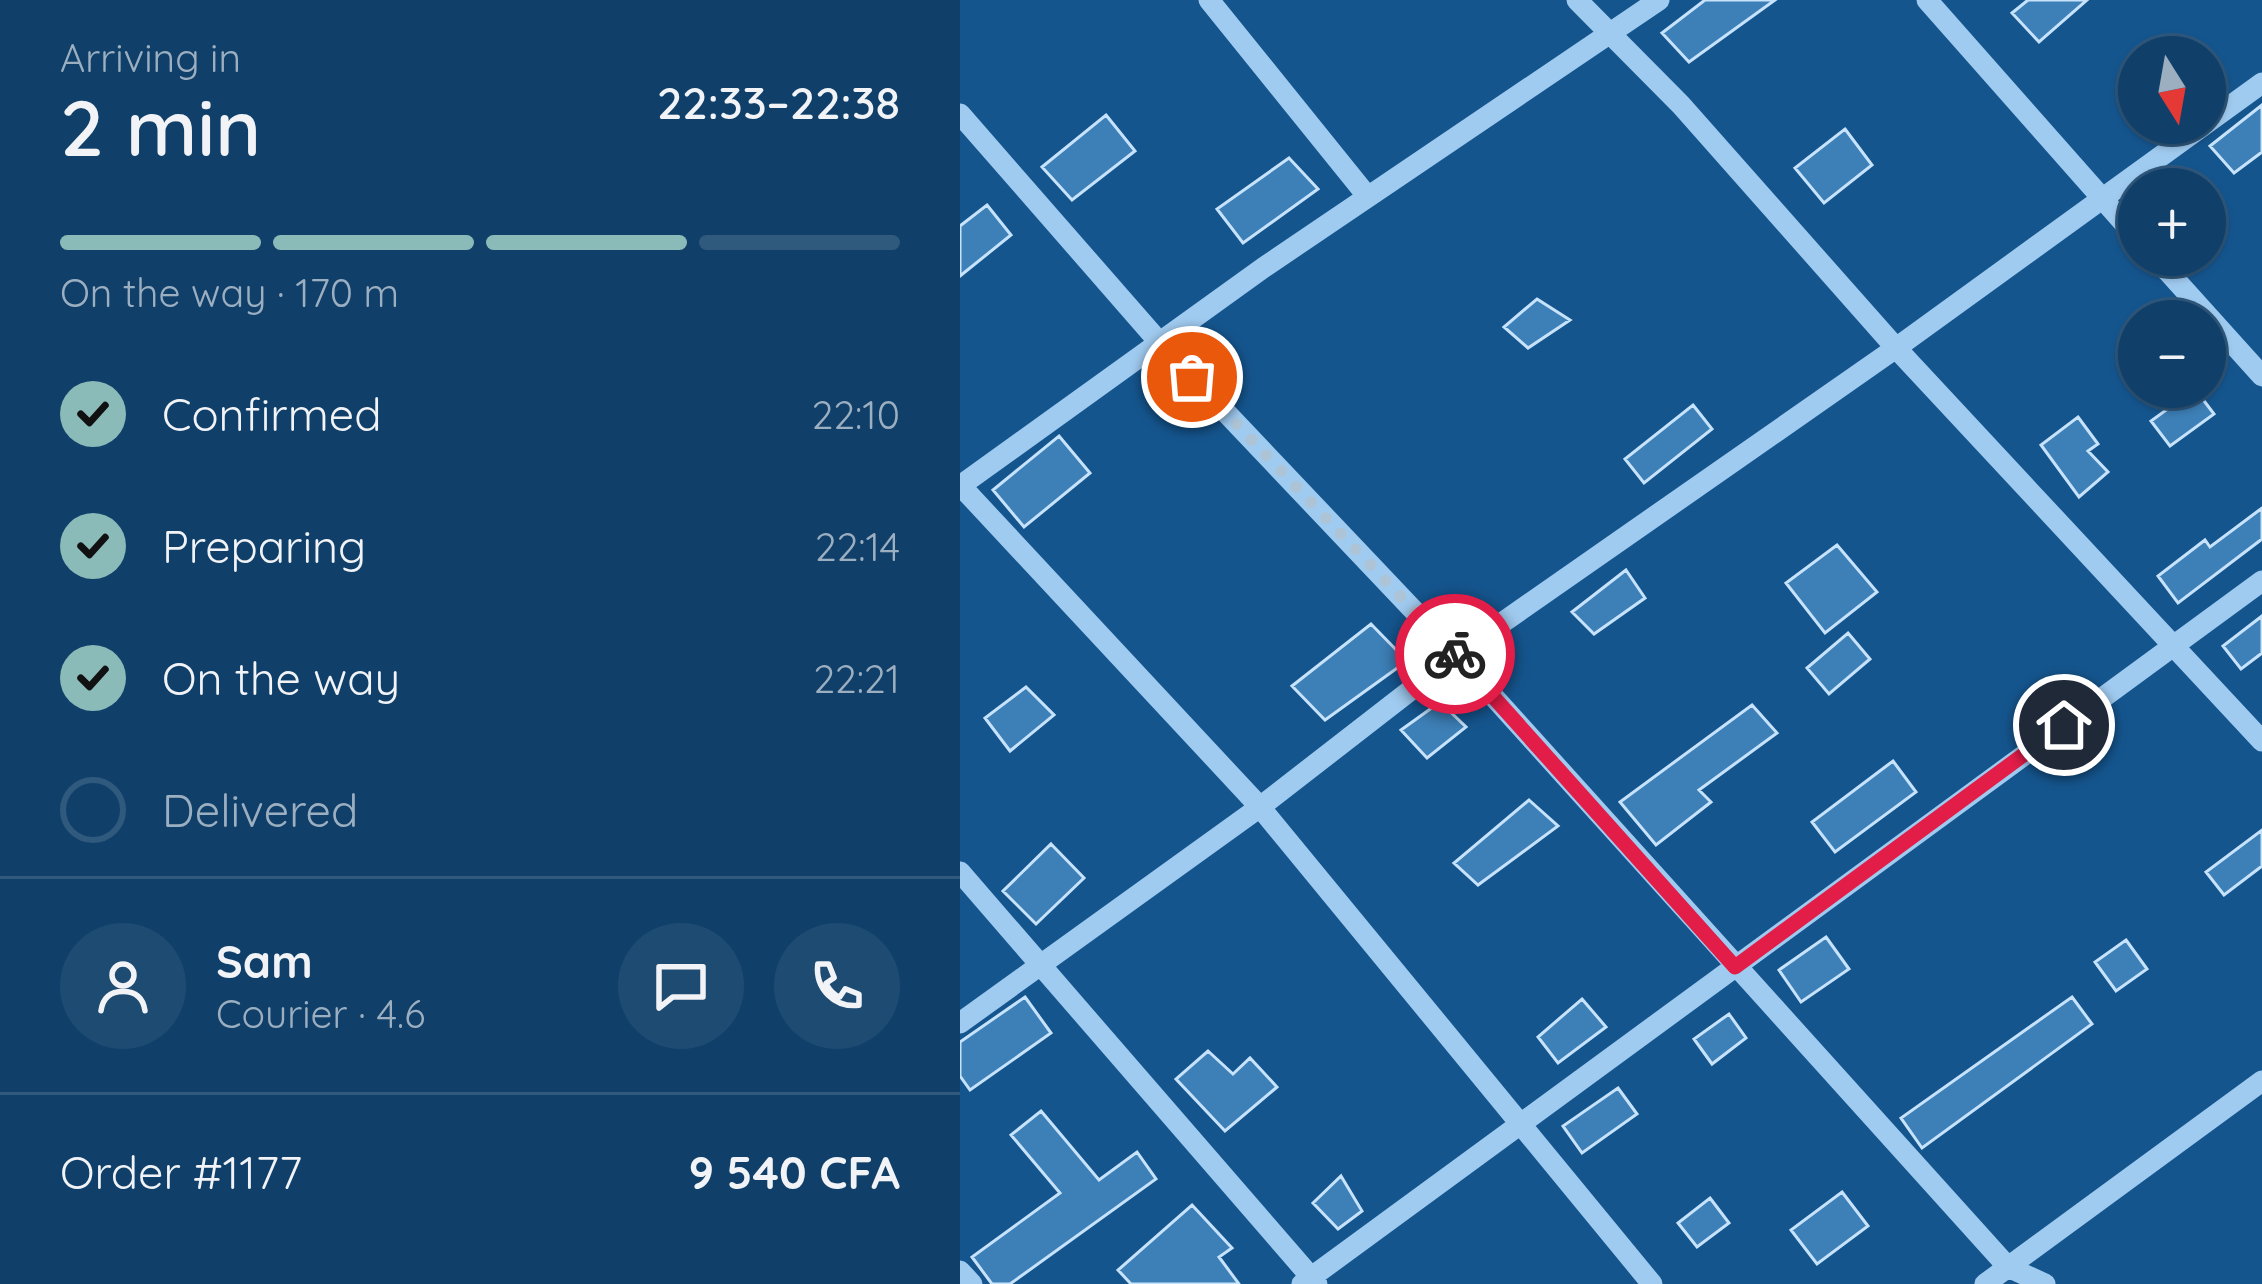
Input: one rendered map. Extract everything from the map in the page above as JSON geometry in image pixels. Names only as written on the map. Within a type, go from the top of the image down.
[{"type":"street","points":[[1209,0],[1368,197]]},
{"type":"street","points":[[1577,0],[1681,105],[1896,349],[2262,741]]},
{"type":"street","points":[[1652,1284],[1260,807],[960,485],[1368,197],[1659,0]]},
{"type":"street","points":[[1927,0],[2118,217]]},
{"type":"street","points":[[960,1023],[1260,807],[1456,655],[1896,349],[2262,83]]},
{"type":"street","points":[[960,114],[1160,343],[1456,655],[2008,1267],[2045,1284]]},
{"type":"street","points":[[2172,276],[2262,376]]},
{"type":"street","points":[[960,872],[1310,1282],[2262,580]]},
{"type":"street","points":[[1984,1284],[2262,1081]]},
{"type":"street","points":[[960,1271],[972,1284]]},
{"type":"building","points":[[1705,0],[1775,0],[1689,62],[1662,33]]},
{"type":"building","points":[[2028,0],[2087,0],[2039,42],[2012,13]]},
{"type":"building","points":[[2262,105],[2262,152],[2234,173],[2210,146],[2226,144],[2226,133]]},
{"type":"building","points":[[1106,115],[1135,151],[1072,200],[1042,167]]},
{"type":"building","points":[[1845,129],[1872,165],[1824,203],[1795,168]]},
{"type":"building","points":[[1289,158],[1318,189],[1243,243],[1217,209]]},
{"type":"building","points":[[987,205],[1011,235],[960,276],[960,226]]},
{"type":"building","points":[[1537,299],[1570,320],[1528,348],[1504,327]]},
{"type":"building","points":[[1693,405],[1712,429],[1644,483],[1625,459]]},
{"type":"building","points":[[2169,408],[2209,408],[2214,414],[2170,446],[2151,421]]},
{"type":"building","points":[[2078,417],[2098,444],[2088,451],[2108,472],[2079,497],[2041,445]]},
{"type":"building","points":[[1059,436],[1090,473],[1024,527],[993,490]]},
{"type":"building","points":[[2262,508],[2262,539],[2178,603],[2158,576],[2205,540],[2210,547]]},
{"type":"building","points":[[1837,545],[1877,592],[1825,633],[1786,583]]},
{"type":"building","points":[[1626,570],[1645,598],[1594,634],[1572,612]]},
{"type":"building","points":[[2262,616],[2262,653],[2241,669],[2223,646]]},
{"type":"building","points":[[1371,624],[1407,661],[1325,720],[1292,686]]},
{"type":"building","points":[[1848,633],[1870,659],[1829,694],[1807,668]]},
{"type":"building","points":[[1026,687],[1054,715],[1010,751],[985,718]]},
{"type":"building","points":[[1440,702],[1466,727],[1427,758],[1401,730]]},
{"type":"building","points":[[1752,705],[1777,733],[1699,790],[1711,802],[1656,845],[1620,802]]},
{"type":"building","points":[[1893,761],[1916,792],[1835,852],[1812,822]]},
{"type":"building","points":[[1529,800],[1558,826],[1478,885],[1454,863]]},
{"type":"building","points":[[2262,830],[2262,866],[2224,895],[2206,872]]},
{"type":"building","points":[[1051,844],[1084,878],[1036,924],[1003,891]]},
{"type":"building","points":[[1826,937],[1849,969],[1801,1002],[1779,970]]},
{"type":"building","points":[[2126,940],[2147,969],[2116,991],[2095,962]]},
{"type":"building","points":[[1025,997],[1051,1033],[970,1090],[960,1076],[960,1042]]},
{"type":"building","points":[[2072,997],[2092,1024],[1922,1148],[1901,1118]]},
{"type":"building","points":[[1582,999],[1606,1027],[1558,1063],[1538,1037]]},
{"type":"building","points":[[1729,1014],[1746,1038],[1712,1064],[1694,1039]]},
{"type":"building","points":[[1208,1051],[1233,1074],[1250,1058],[1277,1087],[1225,1131],[1176,1079]]},
{"type":"building","points":[[1618,1088],[1637,1114],[1582,1153],[1563,1126]]},
{"type":"building","points":[[1041,1111],[1099,1180],[1137,1152],[1156,1179],[1010,1284],[992,1284],[972,1257],[1060,1193],[1011,1135]]},
{"type":"building","points":[[1341,1176],[1362,1211],[1338,1229],[1313,1203]]},
{"type":"building","points":[[1842,1192],[1868,1226],[1817,1264],[1791,1230]]},
{"type":"building","points":[[1710,1198],[1729,1223],[1697,1247],[1678,1223]]},
{"type":"building","points":[[1192,1205],[1232,1248],[1219,1257],[1239,1284],[1131,1284],[1118,1270]]},
{"type":"way so far","points":[[1192,377],[1455,654]]},
{"type":"route","points":[[1455,654],[1735,967],[2064,725]]}]
